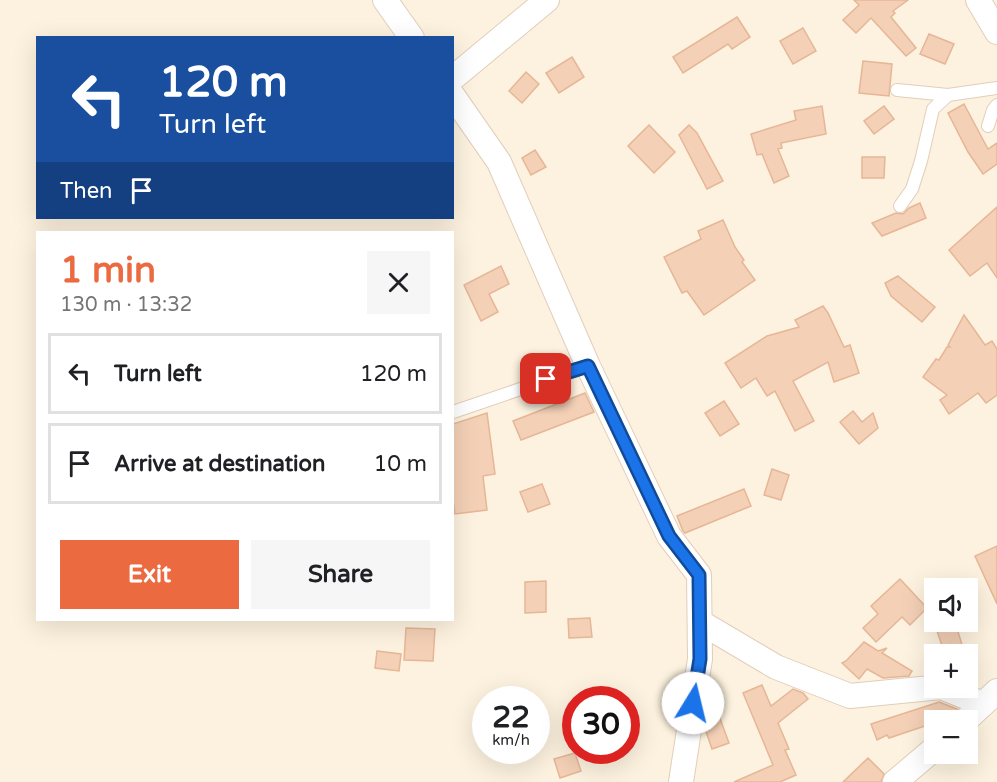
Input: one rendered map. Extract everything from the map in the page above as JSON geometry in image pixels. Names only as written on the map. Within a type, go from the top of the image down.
[{"type":"street","points":[[385,0],[411,36]]},
{"type":"street","points":[[454,77],[547,0]]},
{"type":"street","points":[[978,0],[997,32]]},
{"type":"street","points":[[454,97],[499,162],[588,366],[669,536],[699,575],[700,659],[681,782]]},
{"type":"street","points":[[700,622],[776,667],[850,696],[941,687],[982,705]]},
{"type":"street","points":[[895,782],[924,757]]},
{"type":"lane","points":[[897,90],[948,95],[997,88]]},
{"type":"lane","points":[[900,206],[912,189],[927,141],[933,109],[948,95]]},
{"type":"lane","points":[[988,126],[997,105]]},
{"type":"lane","points":[[454,412],[588,366]]},
{"type":"building","points":[[854,0],[908,0],[893,11],[895,13],[891,17],[916,48],[906,56],[871,18],[856,33],[843,20],[859,5]]},
{"type":"building","points":[[737,17],[750,37],[732,49],[728,44],[683,73],[673,57]]},
{"type":"building","points":[[803,28],[816,51],[793,64],[780,41]]},
{"type":"building","points":[[929,34],[954,44],[945,64],[920,54]]},
{"type":"building","points":[[572,57],[584,77],[559,93],[546,73]]},
{"type":"building","points":[[863,61],[892,64],[889,96],[859,93]]},
{"type":"building","points":[[526,72],[539,84],[522,103],[509,91]]},
{"type":"building","points":[[964,104],[988,149],[997,143],[997,164],[983,174],[968,152],[948,113]]},
{"type":"building","points":[[822,106],[826,134],[781,143],[782,148],[778,149],[789,176],[774,183],[762,154],[757,155],[751,134],[796,120],[794,111]]},
{"type":"building","points":[[884,106],[894,119],[874,134],[864,121]]},
{"type":"building","points":[[649,125],[675,152],[654,173],[628,146]]},
{"type":"building","points":[[689,125],[697,133],[723,181],[707,189],[679,135]]},
{"type":"building","points":[[535,150],[546,167],[531,175],[522,158]]},
{"type":"building","points":[[862,157],[885,157],[884,178],[862,178]]},
{"type":"building","points":[[920,203],[926,218],[882,236],[872,223],[896,213],[903,214]]},
{"type":"building","points":[[997,207],[997,278],[987,263],[970,276],[949,250]]},
{"type":"building","points":[[723,220],[735,247],[744,260],[742,262],[755,280],[704,315],[687,291],[682,293],[664,257],[701,239],[698,231]]},
{"type":"building","points":[[501,266],[509,284],[489,294],[498,312],[481,321],[464,285]]},
{"type":"building","points":[[898,276],[935,307],[922,322],[891,296],[885,283]]},
{"type":"building","points":[[823,306],[844,347],[850,345],[859,373],[834,382],[828,362],[793,381],[814,421],[795,431],[775,391],[767,396],[756,378],[741,388],[725,363],[767,336],[799,327],[795,320]]},
{"type":"building","points":[[964,315],[985,345],[992,341],[997,349],[997,395],[986,403],[978,393],[949,414],[940,400],[947,395],[923,377],[936,359],[939,360],[947,347],[950,347],[948,345]]},
{"type":"building","points":[[585,393],[594,412],[521,440],[513,421]]},
{"type":"building","points":[[724,401],[739,424],[720,436],[705,413]]},
{"type":"building","points":[[853,411],[862,422],[873,413],[878,428],[859,444],[840,422]]},
{"type":"building","points":[[487,413],[495,474],[483,476],[487,510],[455,514],[454,424]]},
{"type":"building","points":[[772,469],[789,475],[781,500],[764,495]]},
{"type":"building","points":[[542,484],[550,504],[528,512],[520,492]]},
{"type":"building","points":[[744,489],[751,506],[685,533],[683,531],[677,516]]},
{"type":"building","points":[[997,546],[997,604],[975,556]]},
{"type":"building","points":[[900,579],[924,605],[924,611],[910,625],[902,617],[876,642],[863,628],[878,614],[871,606]]},
{"type":"building","points":[[546,581],[546,612],[525,613],[525,582]]},
{"type":"building","points":[[590,618],[592,637],[569,638],[568,619]]},
{"type":"building","points":[[406,628],[435,629],[433,661],[404,660]]},
{"type":"building","points":[[937,632],[958,632],[962,644],[942,644]]},
{"type":"building","points":[[864,642],[878,651],[887,648],[882,653],[912,671],[909,676],[883,678],[867,669],[859,679],[842,663]]},
{"type":"building","points":[[377,651],[401,654],[399,671],[375,668]]},
{"type":"building","points":[[762,685],[771,706],[793,689],[803,693],[808,699],[778,723],[789,749],[785,750],[796,775],[780,782],[734,782],[773,765],[743,693]]},
{"type":"building","points":[[709,694],[711,694],[729,743],[712,749],[704,726]]},
{"type":"building","points":[[939,702],[957,709],[924,710],[924,726],[889,738],[887,735],[877,740],[871,724]]},
{"type":"building","points":[[562,757],[562,764],[579,764],[581,771],[560,778],[554,759]]},
{"type":"building","points":[[868,758],[884,774],[881,782],[843,782]]},
{"type":"route","points":[[546,379],[588,366],[669,536],[699,575],[700,659],[693,703]]}]
